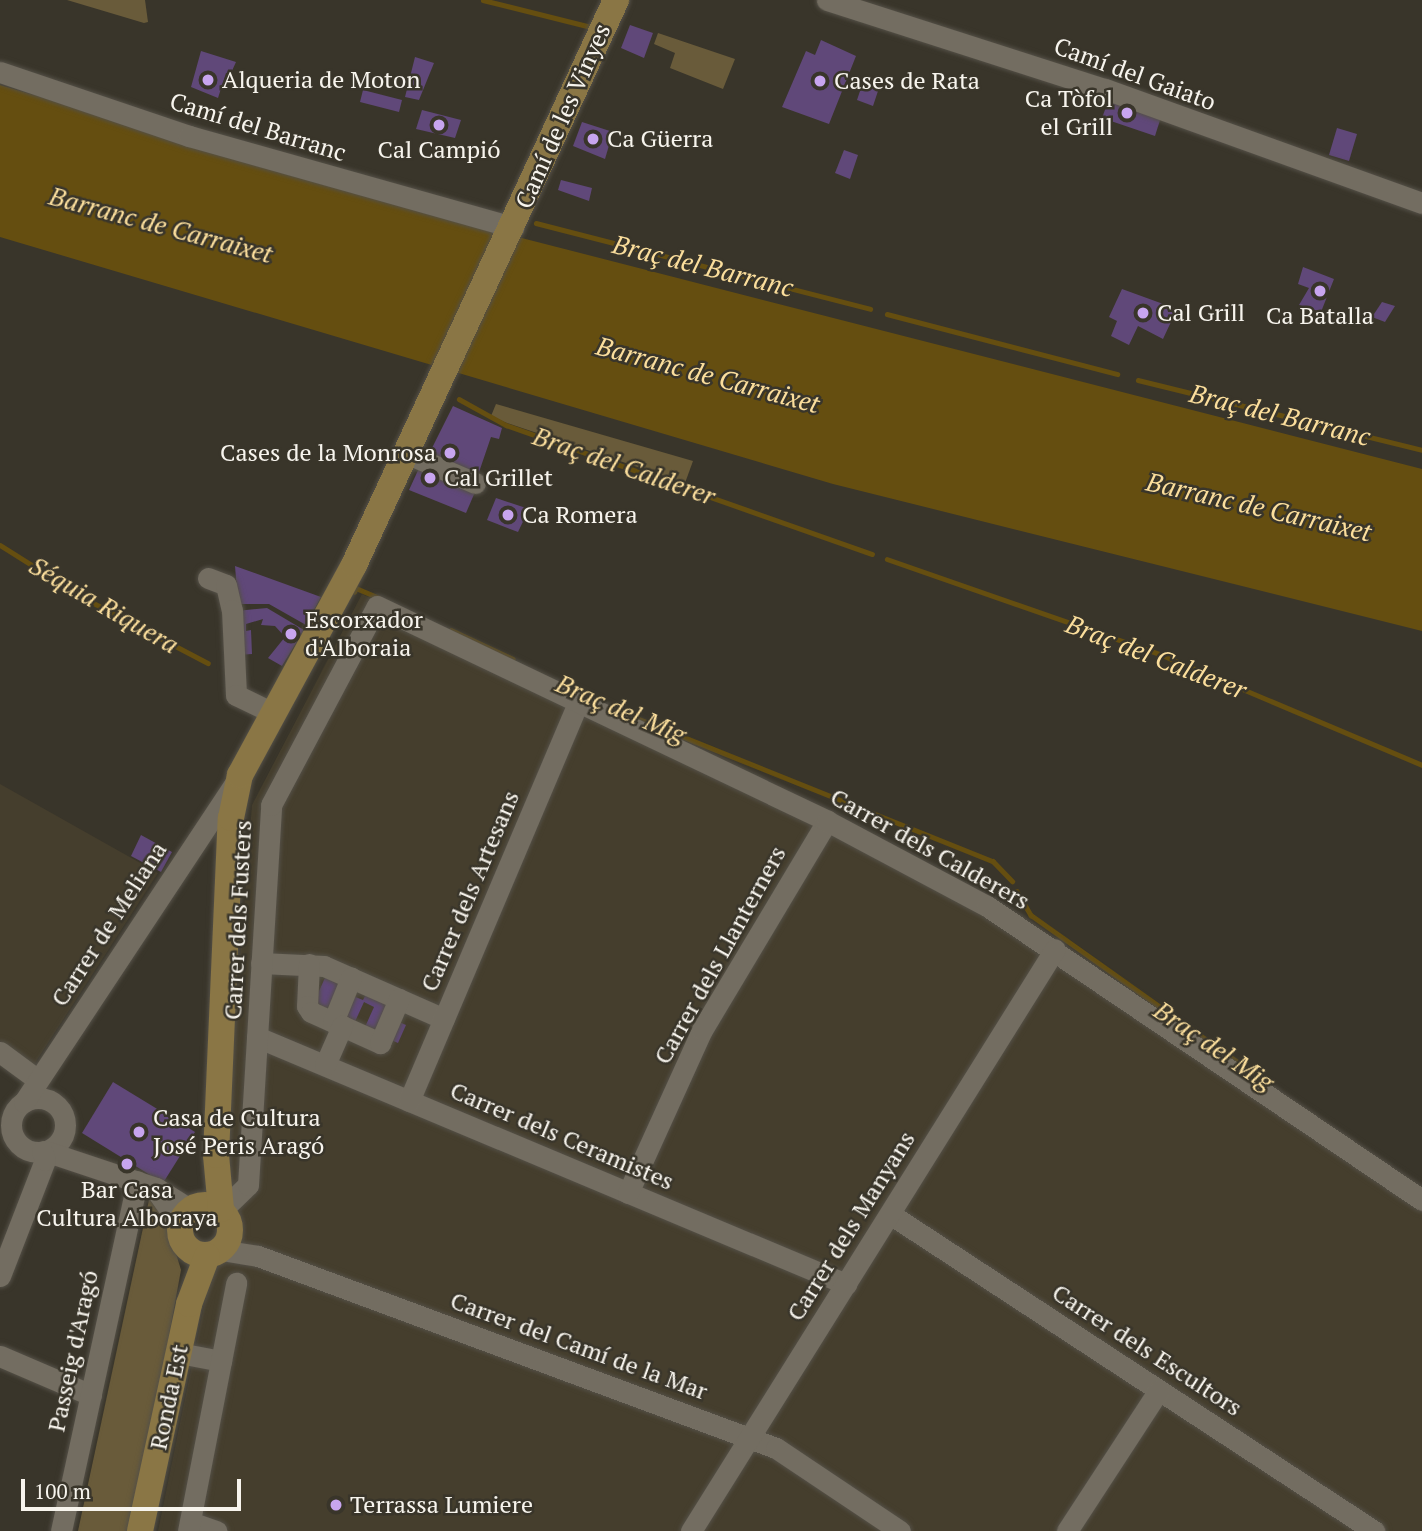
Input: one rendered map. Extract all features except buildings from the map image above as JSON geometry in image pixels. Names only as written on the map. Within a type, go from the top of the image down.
[{"type":"main road","name":"Camí de les Vinyes","points":[[273,713],[408,454],[509,228],[616,0]]},
{"type":"main road","name":"Ronda Est","points":[[144,1530],[216,1155],[231,818],[240,775],[273,713]]},
{"type":"street","name":"Camí del Gaiato","points":[[827,0],[1105,89],[1422,203]]},
{"type":"street","name":"Camí del Barranc","points":[[0,72],[189,136],[509,228]]},
{"type":"street","points":[[408,454],[475,483]]},
{"type":"street","points":[[208,578],[226,585],[232,610],[236,695],[273,713]]},
{"type":"street","name":"Carrer dels Calderers","points":[[377,606],[827,821],[987,906],[1055,949],[1422,1200]]},
{"type":"street","name":"Carrer dels Fusters","points":[[204,1226],[248,1185],[271,805],[377,606]]},
{"type":"street","name":"Carrer dels Artesans","points":[[409,1101],[578,702]]},
{"type":"street","name":"Carrer de Meliana","points":[[24,1102],[240,775]]},
{"type":"street","name":"Carrer dels Llanterners","points":[[628,1193],[702,1030],[827,821]]},
{"type":"street","name":"Carrer dels Manyans","points":[[691,1531],[1055,949]]},
{"type":"street","points":[[261,963],[309,964],[351,978],[444,1019]]},
{"type":"street","points":[[309,964],[307,1006],[337,1024],[380,1043],[399,999]]},
{"type":"street","points":[[325,1065],[351,978]]},
{"type":"street","name":"Carrer dels Ceramistes","points":[[222,1010],[325,1065],[846,1284]]},
{"type":"street","points":[[0,1052],[38,1080]]},
{"type":"street","points":[[0,1276],[8,1232],[49,1147],[65,1126],[60,1109],[46,1099],[24,1102],[11,1120],[13,1136],[26,1149],[49,1147],[71,1159],[146,1185],[204,1226]]},
{"type":"street","name":"Passeig d'Aragó","points":[[61,1531],[90,1395],[146,1185]]},
{"type":"street","name":"Carrer dels Escultors","points":[[890,1214],[1374,1531]]},
{"type":"street","name":"Carrer del Camí de la Mar","points":[[204,1226],[258,1255],[776,1448],[900,1531]]},
{"type":"street","points":[[216,1531],[189,1526],[236,1283]]},
{"type":"street","points":[[178,1353],[221,1361]]},
{"type":"street","points":[[0,1356],[90,1395]]},
{"type":"street","points":[[1067,1531],[1158,1390]]},
{"type":"shaded area","points":[[67,0],[145,0],[148,22],[144,23]]},
{"type":"shaded area","points":[[658,33],[735,59],[723,89],[670,68],[675,53],[654,44]]},
{"type":"shaded area","points":[[496,404],[693,461],[685,483],[507,423],[491,416]]},
{"type":"shaded area","points":[[362,594],[995,899],[1422,1194],[1422,1531],[158,1531],[218,1238],[252,805]]},
{"type":"shaded area","points":[[0,784],[158,873],[33,1066],[0,1041]]},
{"type":"shaded area","points":[[149,1200],[161,1204],[181,1270],[133,1531],[78,1531]]},
{"type":"water","name":"Barranc de Carraixet","points":[[0,85],[479,227],[1422,469],[1422,631],[833,484],[0,237]]},
{"type":"waterway","points":[[483,0],[591,27]]},
{"type":"waterway","name":"Braç del Barranc","points":[[536,223],[870,309]]},
{"type":"waterway","name":"Braç del Barranc","points":[[887,314],[1117,374]]},
{"type":"waterway","name":"Braç del Barranc","points":[[1138,380],[1422,450]]},
{"type":"waterway","name":"Braç del Calderer","points":[[459,399],[506,425],[872,554]]},
{"type":"waterway","name":"Séquia Riquera","points":[[0,545],[84,598],[208,663]]},
{"type":"waterway","name":"Braç del Calderer","points":[[887,559],[1162,655],[1422,765]]},
{"type":"waterway","name":"Braç del Mig","points":[[354,592],[356,588],[379,598]]},
{"type":"waterway","name":"Braç del Mig","points":[[451,630],[513,659]]},
{"type":"waterway","name":"Braç del Mig","points":[[634,717],[993,861],[1012,881]]},
{"type":"waterway","name":"Braç del Mig","points":[[1017,891],[1031,915],[1259,1077]]},
{"type":"place","name":"Alqueria de Moton","points":[[208,80]]},
{"type":"place","name":"Cases de Rata","points":[[820,81]]},
{"type":"place","name":"Ca Tòfol el Grill","points":[[1127,113]]},
{"type":"place","name":"Cal Campió","points":[[439,125]]},
{"type":"place","name":"Ca Güerra","points":[[593,139]]},
{"type":"place","name":"Ca Batalla","points":[[1320,291]]},
{"type":"place","name":"Cal Grill","points":[[1143,313]]},
{"type":"place","name":"Cases de la Monrosa","points":[[450,453]]},
{"type":"place","name":"Cal Grillet","points":[[430,478]]},
{"type":"place","name":"Ca Romera","points":[[508,515]]},
{"type":"place","name":"Escorxador d'Alboraia","points":[[291,634]]},
{"type":"place","name":"Casa de Cultura José Peris Aragó","points":[[139,1132]]},
{"type":"place","name":"Bar Casa Cultura Alboraya","points":[[127,1164]]},
{"type":"place","name":"Terrassa Lumiere","points":[[336,1505]]}]
